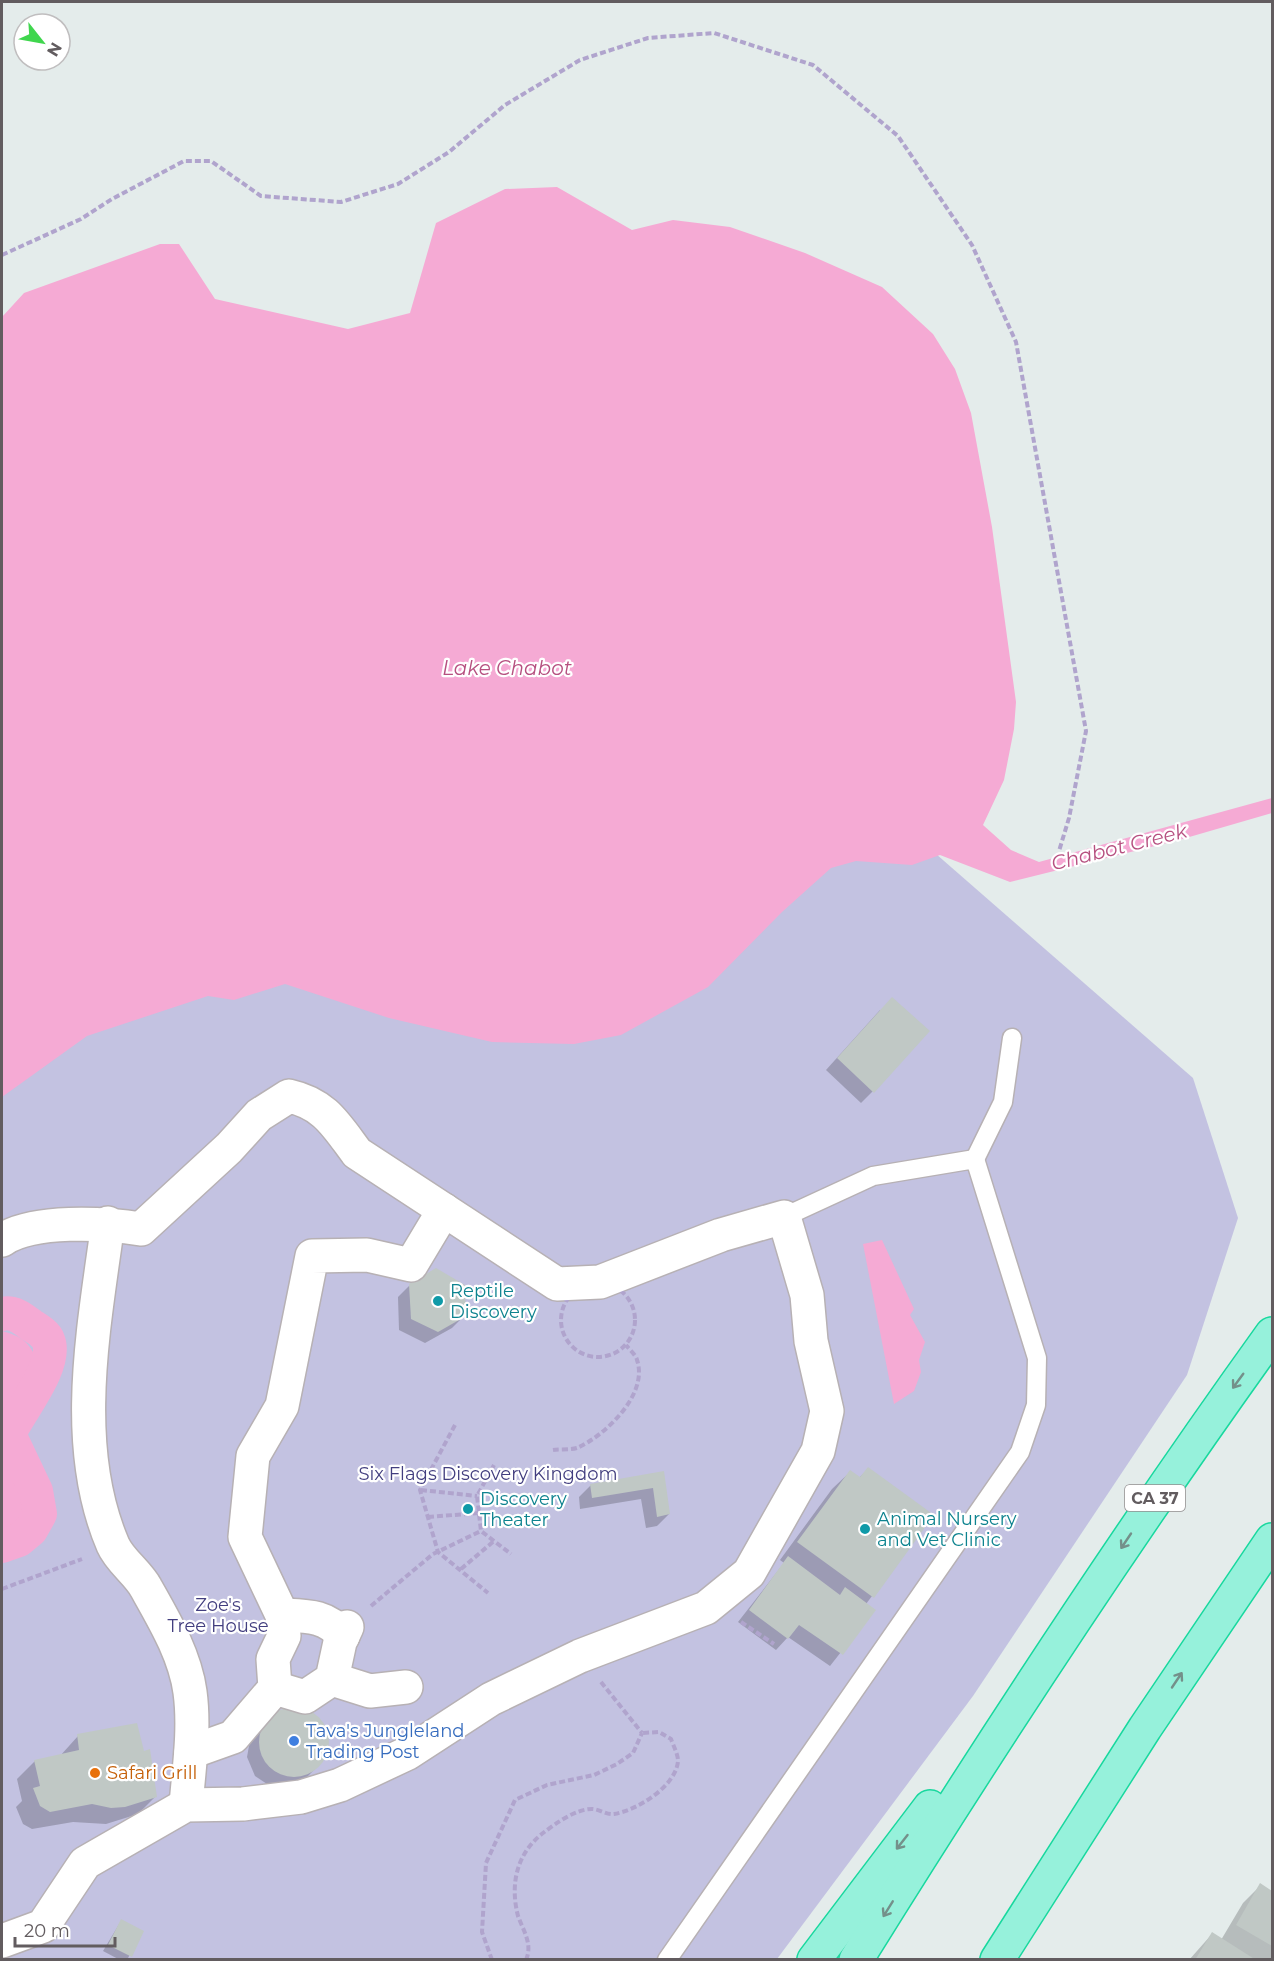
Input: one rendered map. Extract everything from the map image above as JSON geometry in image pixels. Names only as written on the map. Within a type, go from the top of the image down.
[{"type":"highway","name":"CA 37","points":[[856,1959],[1043,1665],[1170,1475],[1272,1334]]},
{"type":"highway","points":[[997,1959],[1145,1728],[1272,1540]]},
{"type":"highway","points":[[814,1959],[884,1865],[1043,1665]]},
{"type":"highway","points":[[1017,1959],[1145,1728]]},
{"type":"street","points":[[2,1240],[11,1234],[43,1228],[108,1223],[141,1229],[229,1148],[259,1115],[289,1096],[311,1101],[334,1122],[357,1153],[557,1284],[600,1282],[721,1234],[784,1217],[807,1295],[811,1341],[828,1411],[818,1451],[749,1573],[706,1608],[579,1656],[491,1699],[408,1753],[340,1785],[301,1797],[243,1804],[186,1805],[85,1863],[43,1926],[2,1941]]},
{"type":"street","points":[[191,1752],[233,1737],[275,1688],[273,1659],[284,1636],[282,1615],[245,1537],[253,1456],[282,1406],[312,1256],[367,1255],[411,1264],[444,1210]]},
{"type":"street","points":[[108,1223],[93,1333],[87,1417],[95,1483],[113,1547],[145,1585],[179,1651],[190,1692],[191,1752],[186,1805]]},
{"type":"street","points":[[275,1688],[305,1697],[332,1679],[345,1631],[316,1617],[282,1615]]},
{"type":"street","points":[[332,1679],[370,1691],[406,1687]]},
{"type":"lane","points":[[667,1959],[1020,1452],[1036,1405],[1037,1358],[975,1159],[1003,1102],[1012,1038]]},
{"type":"lane","points":[[784,1217],[873,1176],[975,1159]]},
{"type":"path","points":[[2,255],[81,219],[112,199],[184,161],[198,159],[211,161],[261,196],[341,202],[398,184],[449,152],[505,105],[580,60],[648,38],[714,33],[813,65],[898,136],[972,245],[1016,342],[1086,731],[1069,818],[1059,851]]},
{"type":"path","points":[[600,1282],[612,1285],[630,1300],[635,1323],[633,1335],[626,1345],[616,1353],[604,1357],[591,1357],[579,1352],[563,1333],[560,1321],[569,1297],[588,1284],[600,1282]]},
{"type":"path","points":[[553,1450],[574,1449],[607,1430],[629,1402],[637,1384],[637,1360],[626,1345]]},
{"type":"path","points":[[455,1425],[420,1490],[438,1552],[488,1593]]},
{"type":"path","points":[[494,1465],[477,1496],[481,1531],[511,1554]]},
{"type":"path","points":[[420,1490],[477,1496]]},
{"type":"path","points":[[428,1517],[479,1513]]},
{"type":"path","points":[[345,1631],[438,1552],[481,1531]]},
{"type":"path","points":[[461,1569],[494,1541]]},
{"type":"path","points":[[2,1589],[113,1547]]},
{"type":"path","points":[[579,1656],[642,1733]]},
{"type":"path","points":[[526,1959],[529,1953],[528,1941],[518,1915],[513,1888],[520,1860],[541,1835],[566,1817],[591,1809],[612,1814],[631,1808],[654,1794],[673,1777],[678,1759],[671,1739],[659,1732],[642,1733]]},
{"type":"path","points":[[492,1959],[482,1932],[486,1863],[515,1800],[547,1785],[594,1775],[617,1764],[633,1753],[642,1733]]},
{"type":"green space","name":"Six Flags Discovery Kingdom","points":[[912,833],[1193,1078],[1238,1218],[1187,1375],[973,1696],[777,1959],[2,1960],[2,1033],[760,848]]},
{"type":"water","name":"Lake Chabot","points":[[557,187],[632,230],[673,220],[730,227],[805,253],[882,287],[933,334],[955,369],[971,413],[992,527],[1016,702],[1014,729],[1004,780],[983,825],[1011,850],[1039,862],[1272,798],[1272,813],[1179,840],[1010,882],[940,855],[912,865],[856,861],[831,868],[782,912],[708,987],[621,1035],[574,1044],[492,1042],[389,1018],[285,984],[234,1000],[208,996],[87,1036],[2,1097],[2,317],[24,293],[160,244],[179,244],[215,299],[348,329],[410,313],[436,223],[505,189]]},
{"type":"water","points":[[882,1240],[914,1309],[910,1315],[925,1342],[919,1360],[921,1372],[914,1391],[894,1404],[863,1244]]},
{"type":"water","points":[[2,1331],[24,1341],[37,1361],[5,1421],[6,1456],[26,1505],[21,1524],[4,1537],[2,1536]]},
{"type":"building","points":[[892,997],[930,1031],[874,1093],[837,1058]]},
{"type":"building","name":"Reptile Discovery","points":[[436,1268],[465,1285],[466,1316],[438,1332],[411,1319],[409,1284]]},
{"type":"building","name":"Animal Nursery and Vet Clinic","points":[[868,1467],[934,1515],[874,1598],[797,1542],[850,1470],[860,1477]]},
{"type":"building","points":[[664,1471],[670,1514],[657,1517],[653,1488],[592,1498],[590,1484]]},
{"type":"building","points":[[788,1556],[840,1595],[845,1587],[876,1610],[843,1655],[799,1625],[788,1639],[749,1610]]},
{"type":"building","name":"Tava's Jungleland Trading Post","points":[[294,1707],[307,1710],[319,1717],[326,1729],[329,1742],[326,1755],[319,1767],[307,1774],[294,1777],[281,1774],[269,1767],[262,1755],[259,1742],[262,1729],[269,1717],[281,1710]]},
{"type":"building","name":"Safari Grill","points":[[137,1723],[144,1751],[150,1749],[157,1797],[125,1807],[111,1808],[92,1804],[50,1812],[40,1806],[33,1788],[40,1786],[34,1760],[79,1750],[77,1734]]},
{"type":"building","points":[[1260,1883],[1272,1891],[1272,1946],[1236,1925]]},
{"type":"building","points":[[121,1919],[144,1931],[132,1957],[108,1945]]},
{"type":"building","points":[[1212,1932],[1256,1960],[1195,1960]]},
{"type":"waterway","points":[[2,1314],[10,1313],[17,1316],[41,1332],[47,1338],[50,1350],[43,1374],[9,1434],[36,1491],[40,1514],[31,1530],[19,1540],[2,1546]]},
{"type":"place","name":"Reptile Discovery","points":[[438,1301]]},
{"type":"place","name":"Discovery Theater","points":[[468,1509]]},
{"type":"place","name":"Animal Nursery and Vet Clinic","points":[[865,1529]]},
{"type":"place","name":"Tava's Jungleland Trading Post","points":[[294,1741]]},
{"type":"place","name":"Safari Grill","points":[[95,1773]]},
{"type":"water label","name":"Chabot Creek","points":[[1119,847]]},
{"type":"park label","name":"Zoe's Tree House","points":[[218,1615]]}]
